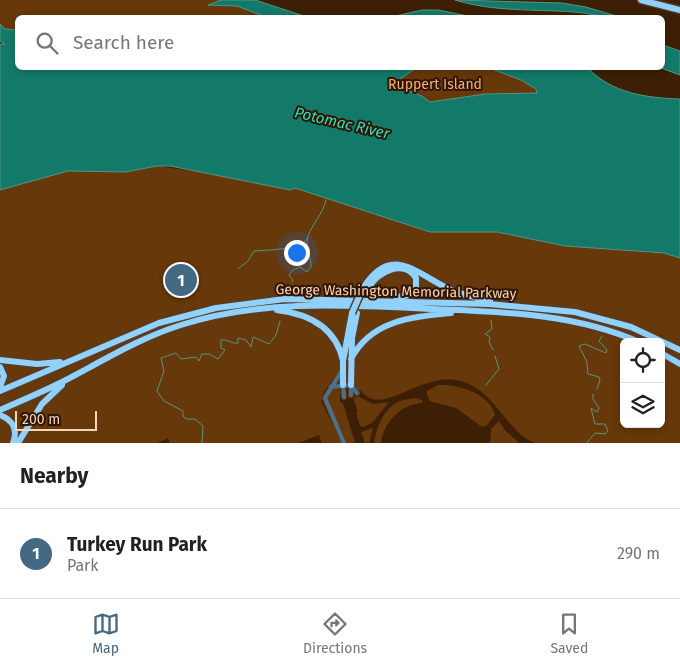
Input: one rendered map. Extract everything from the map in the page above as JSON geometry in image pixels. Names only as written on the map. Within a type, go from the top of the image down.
[{"type":"highway","points":[[641,0],[680,10]]},
{"type":"highway","points":[[343,385],[343,361],[354,313],[364,290],[378,270],[397,264],[411,267],[456,292],[498,304]]},
{"type":"highway","points":[[364,290],[376,278],[392,270],[410,271],[416,282],[414,291],[408,296],[367,300]]},
{"type":"highway","name":"George Washington Memorial Parkway","points":[[0,391],[153,325],[216,308],[286,299],[498,304],[596,316],[631,327],[680,350]]},
{"type":"highway","name":"George Washington Memorial Parkway","points":[[0,410],[81,372],[135,343],[169,329],[215,316],[261,308],[344,306],[481,311],[573,320],[601,327],[629,338]]},
{"type":"highway","points":[[261,308],[293,312],[317,322],[337,341],[343,361]]},
{"type":"highway","points":[[351,359],[364,340],[391,323],[432,315],[481,311]]},
{"type":"highway","points":[[351,385],[354,313]]},
{"type":"highway","points":[[665,355],[680,364]]},
{"type":"highway","points":[[0,360],[37,364],[67,361]]},
{"type":"highway","points":[[0,368],[4,376],[0,387]]},
{"type":"highway","points":[[18,443],[46,399],[81,372]]},
{"type":"highway","points":[[0,415],[8,419],[14,427],[13,443]]},
{"type":"street","points":[[342,371],[325,396],[344,443]]},
{"type":"street","points":[[343,385],[344,397]]},
{"type":"street","points":[[330,388],[351,385]]},
{"type":"street","points":[[351,385],[357,393]]},
{"type":"street","points":[[351,385],[351,395]]},
{"type":"green space","points":[[0,0],[221,0],[209,4],[237,6],[261,15],[15,15],[15,30],[5,29],[0,24]]},
{"type":"green space","name":"Ruppert Island","points":[[413,70],[494,70],[523,80],[536,89],[537,93],[485,94],[430,102],[398,86],[399,79]]},
{"type":"green space","points":[[157,166],[220,175],[290,190],[295,188],[430,232],[497,232],[565,246],[672,254],[680,258],[680,349],[665,342],[665,338],[657,338],[609,318],[582,311],[510,303],[474,296],[450,288],[408,263],[391,262],[371,271],[362,281],[354,295],[267,297],[208,306],[161,318],[5,384],[6,379],[0,383],[0,190],[68,171],[125,172]]},
{"type":"green space","points":[[399,266],[483,301],[392,299],[413,294],[415,275],[397,268]]},
{"type":"green space","points":[[406,272],[415,280],[413,291],[401,296],[366,297],[380,279],[390,273]]},
{"type":"green space","points":[[294,301],[472,305],[557,311],[610,321],[650,338],[633,338],[620,332],[561,317],[281,305],[161,330],[155,327],[203,312]]},
{"type":"green space","points":[[353,307],[342,352],[333,335],[326,329],[311,320],[285,309]]},
{"type":"green space","points":[[361,307],[451,311],[383,324],[353,351],[355,324]]},
{"type":"green space","points":[[257,311],[292,313],[326,330],[340,356],[340,369],[324,392],[321,401],[342,443],[322,443],[319,435],[298,443],[170,443],[168,438],[157,443],[19,443],[41,407],[59,389],[109,359],[159,335],[202,320]]},
{"type":"green space","points":[[477,314],[580,323],[623,338],[620,338],[620,428],[665,428],[665,357],[680,366],[680,443],[535,443],[525,438],[516,430],[481,391],[469,384],[456,380],[433,381],[380,400],[370,398],[360,390],[358,392],[354,385],[354,362],[360,347],[372,336],[387,327],[405,322],[444,316]]},
{"type":"green space","points":[[152,327],[152,332],[55,384],[0,407],[0,392]]},
{"type":"green space","points":[[665,344],[680,352],[680,362],[665,353]]},
{"type":"green space","points":[[60,385],[16,443],[17,435],[0,411]]},
{"type":"green space","points":[[438,385],[455,386],[481,396],[487,401],[495,415],[486,426],[482,427],[456,408],[430,401],[427,391]]},
{"type":"green space","points":[[332,388],[340,390],[340,403],[343,403],[355,443],[345,443],[326,400]]},
{"type":"green space","points":[[358,396],[373,404],[389,402],[372,423],[363,427],[360,426],[353,398]]},
{"type":"green space","points":[[416,398],[422,399],[422,403],[407,407],[395,416],[386,428],[381,443],[374,443],[379,425],[389,408],[400,401]]},
{"type":"green space","points":[[0,416],[13,427],[11,443],[0,443]]},
{"type":"green space","points":[[499,421],[505,430],[519,443],[490,443],[491,429]]},
{"type":"green space","points":[[373,428],[369,443],[365,443],[361,432]]},
{"type":"water","points":[[221,0],[255,0],[301,15],[261,15],[237,6],[208,5]]},
{"type":"water","points":[[455,0],[562,3],[586,7],[613,15],[484,7]]},
{"type":"water","points":[[422,10],[438,10],[463,15],[400,15]]},
{"type":"water","name":"Potomac River","points":[[0,24],[5,29],[15,30],[15,70],[413,70],[399,80],[398,86],[422,96],[430,102],[485,94],[537,93],[536,89],[521,80],[494,70],[590,70],[607,83],[630,93],[680,99],[680,258],[664,253],[565,246],[497,232],[430,232],[295,188],[290,190],[170,166],[157,166],[125,172],[68,171],[0,190],[0,44],[5,44],[0,41]]},
{"type":"water","points":[[665,46],[680,51],[680,75],[665,69]]},
{"type":"waterway","points":[[292,282],[293,280],[289,275],[293,270],[300,267],[307,272],[311,267],[307,245],[308,236],[326,200]]},
{"type":"waterway","points":[[238,269],[248,261],[254,251],[300,246],[308,238]]},
{"type":"waterway","points":[[491,320],[492,329],[485,334],[490,337],[489,342],[493,350]]},
{"type":"waterway","points":[[202,443],[203,426],[195,419],[186,419],[183,416],[183,411],[164,401],[157,391],[164,371],[161,358],[176,353],[181,359],[196,357],[199,361],[202,354],[209,354],[218,359],[225,350],[221,348],[221,340],[238,343],[238,338],[246,340],[251,347],[253,337],[269,344],[276,335],[280,321]]},
{"type":"waterway","points":[[597,389],[599,377],[588,374],[587,362],[579,346],[585,344],[606,353],[607,350],[599,341],[602,336]]},
{"type":"waterway","points":[[486,385],[499,369],[495,356]]},
{"type":"waterway","points":[[587,443],[595,433],[605,434],[608,431],[605,424],[595,424],[591,408],[597,412],[599,408],[593,399],[593,394]]},
{"type":"place","name":"Turkey Run Park","points":[[181,280]]}]
